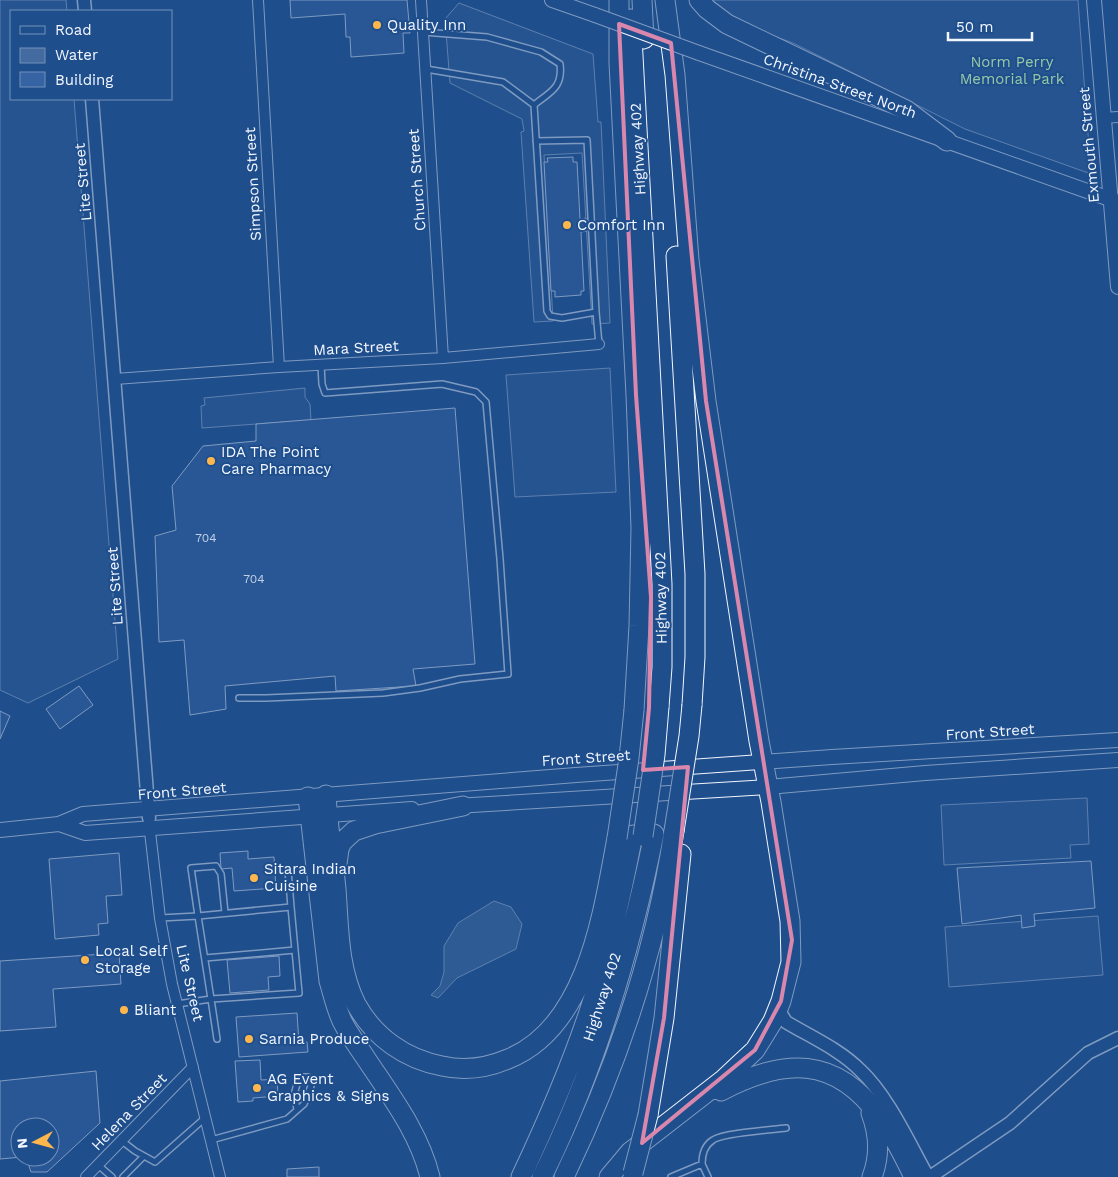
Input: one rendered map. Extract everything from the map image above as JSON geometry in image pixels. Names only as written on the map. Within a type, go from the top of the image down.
[{"type":"highway","points":[[611,0],[619,63]]},
{"type":"highway","points":[[619,0],[619,63],[636,395],[641,537],[639,626],[653,708]]},
{"type":"highway","name":"Highway 402","points":[[532,1177],[564,1106],[608,984],[631,900],[637,836],[655,754],[653,708],[662,667],[662,584],[630,0]]},
{"type":"highway","points":[[542,1177],[580,1094],[617,988],[642,896],[629,758],[653,708],[672,636],[669,490],[642,0]]},
{"type":"highway","points":[[609,1177],[630,1152],[724,1079],[755,1050],[773,1021],[781,1001],[791,962],[792,940],[790,921],[763,762],[696,327],[675,75],[664,0]]},
{"type":"highway","name":"Highway 402","points":[[564,1177],[600,1094],[631,1008],[655,923],[679,831],[692,705],[695,657],[694,540],[684,400],[664,0]]},
{"type":"highway","points":[[699,0],[707,9],[727,24],[906,110],[947,140]]},
{"type":"highway","points":[[317,796],[329,981],[342,1021],[404,1115],[418,1140],[430,1177]]},
{"type":"highway","points":[[463,806],[375,824],[354,831],[342,842],[337,858],[336,888],[340,949],[344,970],[356,1003],[374,1029],[397,1049],[420,1060],[451,1068],[482,1067],[498,1063],[526,1050],[539,1040],[564,1011],[575,993],[590,953],[601,913],[637,836]]},
{"type":"highway","points":[[319,816],[336,888]]},
{"type":"highway","points":[[632,1175],[648,1115],[664,1018],[679,831]]},
{"type":"highway","points":[[521,1177],[570,1066],[588,1014],[637,836]]},
{"type":"highway","points":[[680,1112],[744,1079],[774,1069],[800,1067],[824,1071],[845,1081],[862,1096],[880,1117],[914,1177]]},
{"type":"highway","points":[[862,1096],[873,1118],[878,1144],[876,1165],[872,1177]]},
{"type":"main road","name":"Christina Street North","points":[[552,0],[1114,200]]},
{"type":"main road","name":"Exmouth Street","points":[[1094,0],[1103,118],[1114,200],[1118,287]]},
{"type":"main road","name":"Front Street","points":[[59,824],[85,833],[149,819],[317,796],[763,762],[1118,740]]},
{"type":"main road","name":"Front Street","points":[[0,830],[59,824],[83,814],[149,819],[319,816],[768,787],[1118,760]]},
{"type":"street","name":"Simpson Street","points":[[258,0],[279,367]]},
{"type":"street","name":"Church Street","points":[[421,0],[443,358]]},
{"type":"street","name":"Lite Street","points":[[92,100],[149,819],[160,918],[177,1004],[220,1177]]},
{"type":"street","points":[[1103,118],[1118,117]]},
{"type":"street","name":"Mara Street","points":[[115,379],[443,358],[599,344]]},
{"type":"street","points":[[781,1001],[781,1014],[786,1022],[839,1053],[868,1078],[885,1102],[929,1177],[1010,1123],[1088,1053],[1118,1038]]},
{"type":"street","name":"Helena Street","points":[[86,1177],[193,1067]]},
{"type":"lane","points":[[423,32],[487,37],[541,52],[560,64],[556,88],[534,105]]},
{"type":"lane","points":[[426,69],[502,82],[534,105]]},
{"type":"lane","points":[[534,105],[547,311],[550,316],[562,318],[596,312]]},
{"type":"lane","points":[[536,141],[587,140],[599,344]]},
{"type":"lane","points":[[239,698],[383,693],[420,688],[460,679],[508,674],[486,402],[476,392],[442,384],[325,393],[322,384],[321,365]]},
{"type":"lane","points":[[217,1038],[191,868],[216,866],[221,874],[225,913]]},
{"type":"lane","points":[[177,1004],[211,999],[299,993],[288,870]]},
{"type":"lane","points":[[160,918],[291,908]]},
{"type":"lane","points":[[205,958],[295,950]]},
{"type":"lane","points":[[212,1140],[287,1119],[304,1104],[309,1093],[308,1077],[302,1077],[296,1084],[294,1094],[297,1110]]},
{"type":"lane","points":[[122,1140],[155,1162],[206,1117]]},
{"type":"lane","points":[[708,1177],[702,1164],[707,1144],[719,1137],[786,1128]]},
{"type":"lane","points":[[123,1177],[144,1156]]},
{"type":"lane","points":[[98,1164],[112,1177]]},
{"type":"lane","points":[[671,1177],[702,1164]]},
{"type":"highlighted area","points":[[619,24],[671,43],[706,401],[792,940],[781,1001],[755,1050],[642,1143],[664,1018],[688,767],[643,770],[649,708],[651,597],[636,395]]},
{"type":"shaded area","points":[[0,0],[66,0],[67,10],[10,10],[10,100],[74,100],[118,659],[28,703],[0,690]]},
{"type":"shaded area","name":"Norm Perry Memorial Park","points":[[712,0],[1078,0],[1091,174],[965,129],[793,43],[757,30],[734,18]]},
{"type":"shaded area","points":[[459,3],[593,54],[598,122],[601,122],[610,323],[592,324],[582,153],[544,155],[553,321],[534,322],[521,132],[524,131],[522,119],[450,83],[445,19]]},
{"type":"shaded area","points":[[610,368],[616,492],[515,497],[506,375]]},
{"type":"shaded area","points":[[305,388],[305,397],[310,404],[311,420],[202,428],[201,406],[205,405],[204,398]]},
{"type":"shaded area","points":[[1087,798],[1089,844],[1070,845],[1071,858],[944,865],[941,805]]},
{"type":"shaded area","points":[[1098,916],[1103,975],[949,987],[945,927]]},
{"type":"water","points":[[494,901],[511,907],[522,924],[516,949],[457,978],[438,998],[431,995],[440,986],[444,972],[444,946],[458,923]]},
{"type":"building","name":"Quality Inn","points":[[290,0],[407,0],[410,33],[403,33],[404,53],[351,57],[350,37],[346,37],[345,14],[291,18]]},
{"type":"building","name":"Comfort Inn","points":[[573,157],[573,162],[577,162],[580,219],[586,218],[587,231],[581,232],[584,291],[581,291],[581,295],[555,297],[555,291],[551,291],[544,162],[548,162],[547,158]]},
{"type":"building","points":[[455,408],[475,664],[413,669],[416,686],[336,691],[335,676],[225,686],[226,709],[190,715],[184,640],[159,642],[155,536],[176,530],[172,486],[203,446],[256,441],[256,424]]},
{"type":"building","points":[[79,686],[93,705],[60,729],[46,709]]},
{"type":"building","points":[[0,711],[10,716],[0,739]]},
{"type":"building","name":"Sitara Indian Cuisine","points":[[248,851],[248,859],[274,857],[276,888],[234,891],[232,868],[221,869],[220,853]]},
{"type":"building","points":[[119,853],[122,895],[106,896],[108,923],[98,924],[99,935],[55,939],[49,859]]},
{"type":"building","points":[[1091,861],[1095,908],[1034,914],[1035,926],[1022,928],[1021,915],[962,924],[957,868]]},
{"type":"building","points":[[119,953],[121,984],[53,989],[56,1027],[0,1031],[0,961]]},
{"type":"building","points":[[279,956],[280,976],[268,977],[269,990],[230,993],[227,960]]},
{"type":"building","points":[[297,1013],[299,1043],[307,1042],[308,1052],[239,1057],[236,1017]]},
{"type":"building","name":"AG Event Graphics & Signs","points":[[260,1060],[261,1080],[277,1079],[278,1096],[253,1098],[253,1101],[238,1102],[235,1061]]},
{"type":"building","points":[[96,1071],[100,1123],[60,1160],[60,1117],[10,1117],[10,1158],[0,1159],[0,1081]]},
{"type":"building","points":[[29,1167],[52,1167],[47,1172],[31,1172]]},
{"type":"building","points":[[319,1167],[319,1177],[287,1177],[287,1169]]},
{"type":"place","name":"Quality Inn","points":[[377,25]]},
{"type":"place","name":"Comfort Inn","points":[[567,225]]},
{"type":"place","name":"IDA The Point Care Pharmacy","points":[[211,461]]},
{"type":"place","name":"Sitara Indian Cuisine","points":[[254,878]]},
{"type":"place","name":"Local Self Storage","points":[[85,960]]},
{"type":"place","name":"Bliant","points":[[124,1010]]},
{"type":"place","name":"Sarnia Produce","points":[[249,1039]]},
{"type":"place","name":"AG Event Graphics & Signs","points":[[257,1088]]}]
